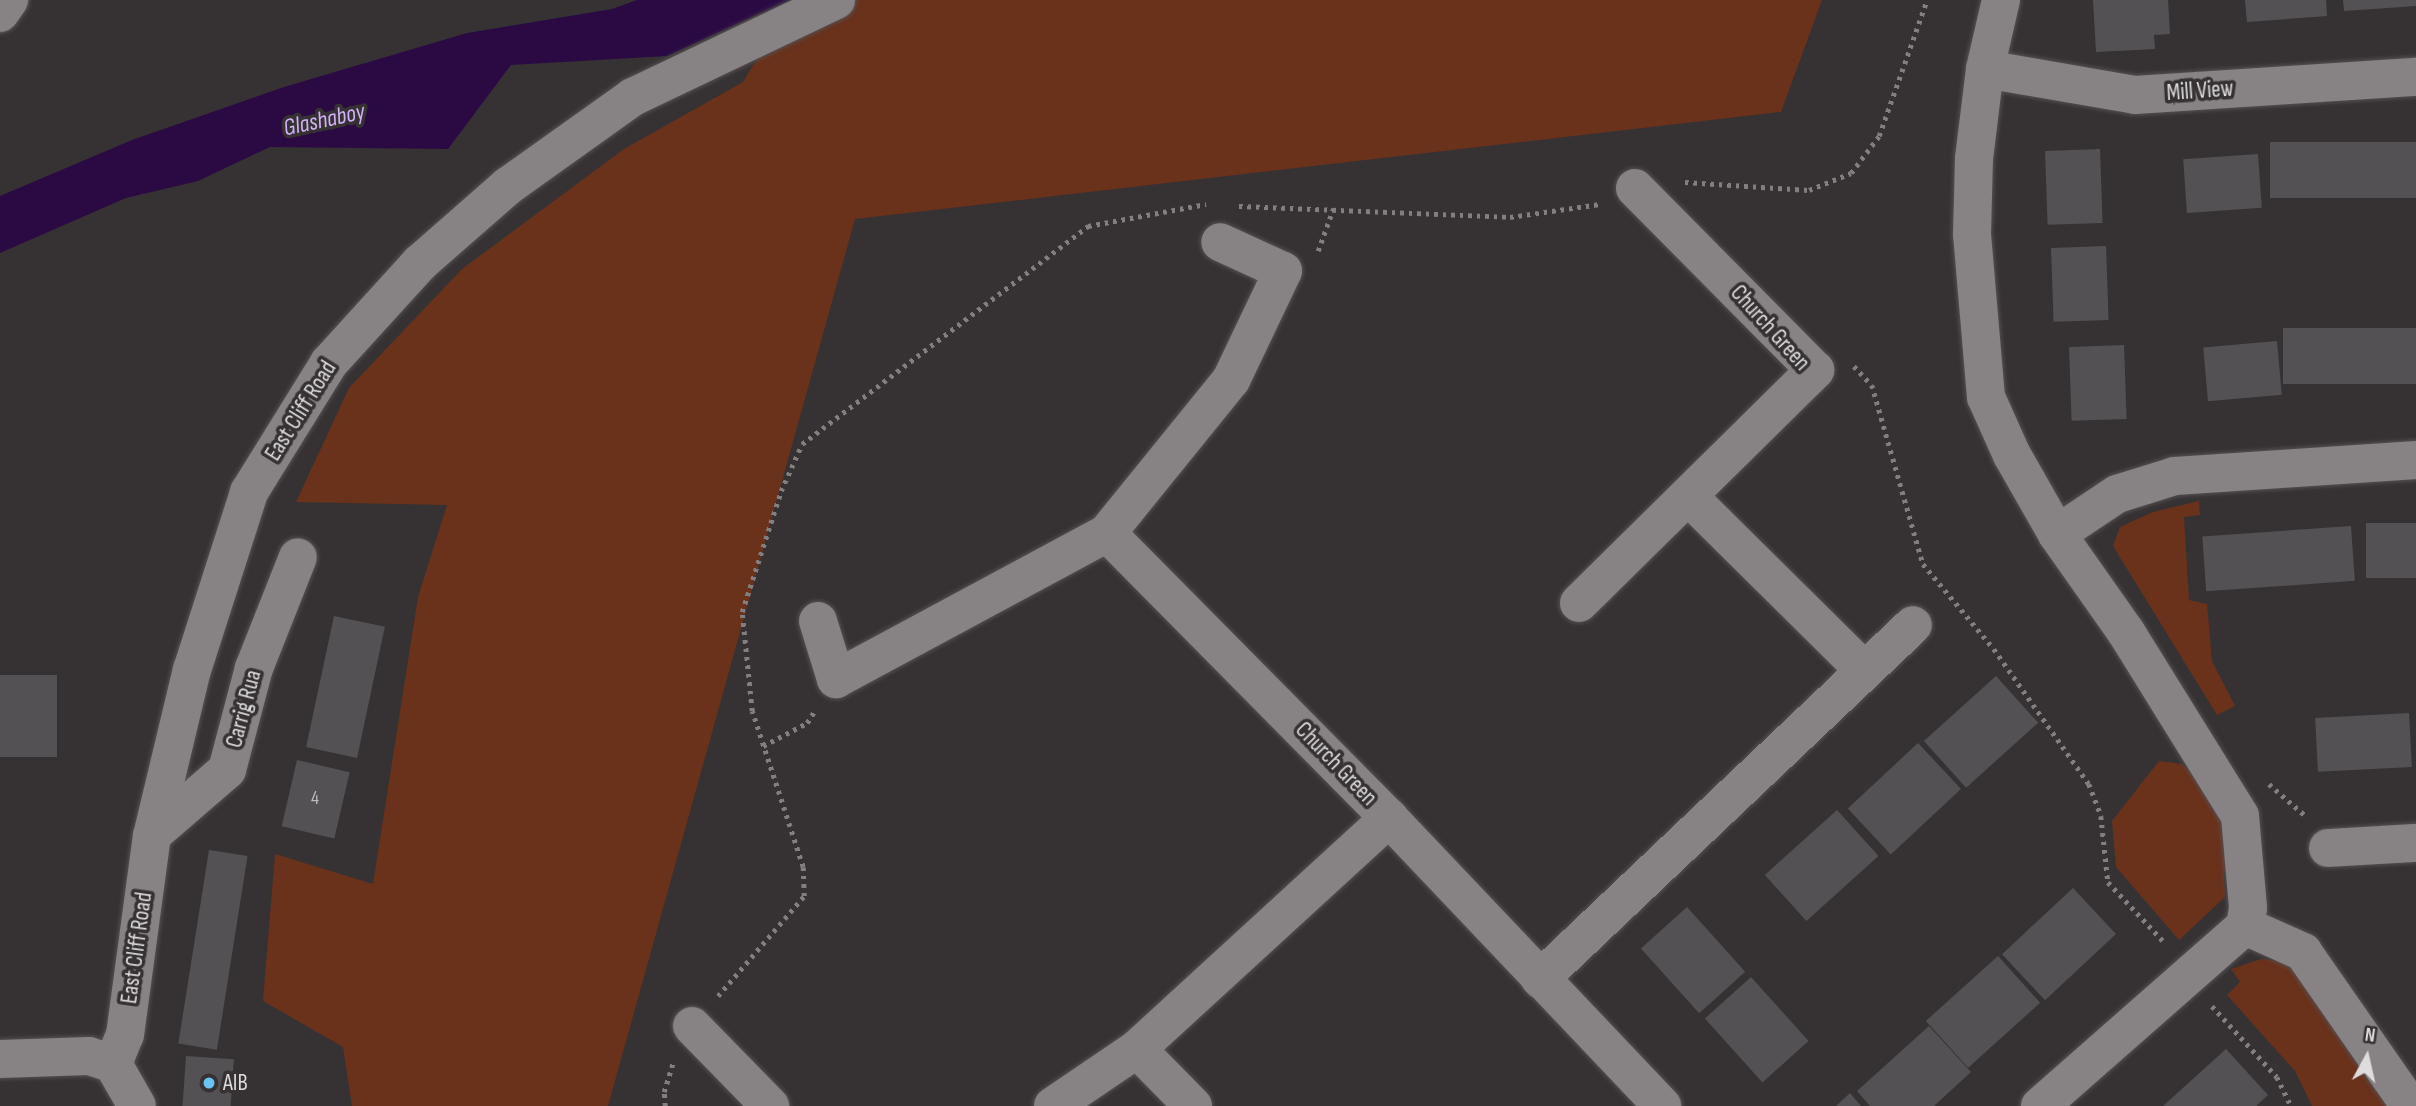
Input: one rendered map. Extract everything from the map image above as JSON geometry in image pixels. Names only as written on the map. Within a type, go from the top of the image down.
[{"type":"street","points":[[0,13],[9,0]]},
{"type":"street","name":"East Cliff Road","points":[[101,1060],[125,1035],[153,834],[192,670],[249,492],[329,363],[420,263],[508,186],[633,97],[836,0]]},
{"type":"street","points":[[2001,0],[1985,69],[1972,234],[1986,397],[2012,455],[2057,534],[2126,632],[2240,816],[2248,908],[2245,926],[2040,1106]]},
{"type":"street","name":"Mill View","points":[[1985,69],[2135,95],[2416,77]]},
{"type":"street","name":"Church Green","points":[[1578,603],[1815,370],[1635,188]]},
{"type":"street","points":[[818,621],[836,679],[1119,543],[1231,380],[1283,271],[1220,242]]},
{"type":"street","points":[[2057,534],[2117,494],[2175,476],[2416,460]]},
{"type":"street","points":[[1688,496],[1863,669]]},
{"type":"street","name":"Church Green","points":[[1119,543],[1389,818],[1662,1106]]},
{"type":"street","name":"Carrig Rua","points":[[153,834],[227,770],[254,668],[298,557]]},
{"type":"street","points":[[1540,979],[1863,669],[1913,625]]},
{"type":"street","points":[[1052,1106],[1137,1049],[1389,818]]},
{"type":"street","points":[[2328,848],[2416,843]]},
{"type":"street","points":[[2245,926],[2303,953],[2410,1106]]},
{"type":"street","points":[[692,1026],[770,1106]]},
{"type":"street","points":[[1137,1049],[1193,1106]]},
{"type":"street","points":[[0,1059],[101,1060],[137,1106]]},
{"type":"path","points":[[1676,182],[1685,191]]},
{"type":"path","points":[[1844,356],[1872,385],[1923,564],[1994,649],[2089,784],[2101,816],[2108,882],[2166,945],[2168,958],[2277,1077],[2291,1106]]},
{"type":"path","points":[[764,746],[807,723],[836,679]]},
{"type":"path","points":[[2258,787],[2266,780],[2299,813],[2325,825],[2328,848]]},
{"type":"shaded area","points":[[835,0],[1822,0],[1781,112],[855,219],[608,1106],[352,1106],[343,1047],[263,1001],[275,854],[373,884],[418,597],[447,505],[296,502],[349,388],[462,269],[624,149],[743,82],[778,25]]},
{"type":"shaded area","points":[[2199,501],[2200,515],[2184,517],[2189,600],[2207,604],[2212,661],[2235,706],[2217,715],[2113,546],[2120,527],[2153,512]]},
{"type":"shaded area","points":[[2159,761],[2182,764],[2193,774],[2226,823],[2236,870],[2224,872],[2225,897],[2179,940],[2116,867],[2112,821]]},
{"type":"shaded area","points":[[2261,959],[2290,962],[2398,1106],[2312,1106],[2295,1071],[2227,995],[2240,982],[2231,969]]},
{"type":"water","name":"Glashaboy","points":[[637,0],[790,0],[667,56],[511,65],[448,149],[270,147],[198,181],[126,198],[0,253],[0,196],[132,140],[284,87],[467,33],[612,9]]},
{"type":"building","points":[[2093,0],[2168,0],[2170,34],[2154,35],[2155,49],[2096,52]]},
{"type":"building","points":[[2245,0],[2326,0],[2327,16],[2247,22]]},
{"type":"building","points":[[2343,0],[2416,0],[2416,6],[2344,11]]},
{"type":"building","points":[[2270,142],[2416,142],[2416,198],[2270,198]]},
{"type":"building","points":[[2100,149],[2103,223],[2048,225],[2045,151]]},
{"type":"building","points":[[2258,154],[2262,208],[2187,213],[2183,159]]},
{"type":"building","points":[[2106,246],[2109,320],[2054,322],[2051,248]]},
{"type":"building","points":[[2283,328],[2416,328],[2416,384],[2283,384]]},
{"type":"building","points":[[2277,341],[2282,395],[2208,401],[2203,347]]},
{"type":"building","points":[[2124,345],[2127,419],[2072,421],[2069,347]]},
{"type":"building","points":[[2366,523],[2416,523],[2416,578],[2366,578]]},
{"type":"building","points":[[2351,526],[2355,581],[2206,591],[2202,536]]},
{"type":"building","points":[[334,616],[385,627],[357,758],[306,747]]},
{"type":"building","points":[[0,675],[57,675],[57,757],[0,757]]},
{"type":"building","points":[[1996,676],[2038,723],[1966,788],[1924,741]]},
{"type":"building","points":[[2409,713],[2412,767],[2318,772],[2315,718]]},
{"type":"building","points":[[1918,743],[1961,789],[1891,855],[1848,808]]},
{"type":"building","points":[[297,760],[350,772],[334,838],[282,826]]},
{"type":"building","points":[[1837,810],[1878,856],[1806,921],[1765,875]]},
{"type":"building","points":[[209,850],[248,856],[217,1050],[178,1044]]},
{"type":"building","points":[[2073,888],[2116,934],[2045,1000],[2002,954]]},
{"type":"building","points":[[1687,907],[1745,972],[1699,1013],[1641,948]]},
{"type":"building","points":[[1998,956],[2040,1003],[1968,1068],[1926,1021]]},
{"type":"building","points":[[1751,977],[1809,1041],[1762,1082],[1705,1018]]},
{"type":"building","points":[[1929,1026],[1971,1072],[1934,1106],[1870,1106],[1857,1091]]},
{"type":"building","points":[[2226,1049],[2268,1095],[2256,1106],[2163,1106]]},
{"type":"building","name":"AIB","points":[[186,1056],[234,1059],[231,1106],[183,1106]]},
{"type":"building","points":[[1850,1093],[1861,1106],[1836,1106]]},
{"type":"place","name":"AIB","points":[[209,1083]]}]
